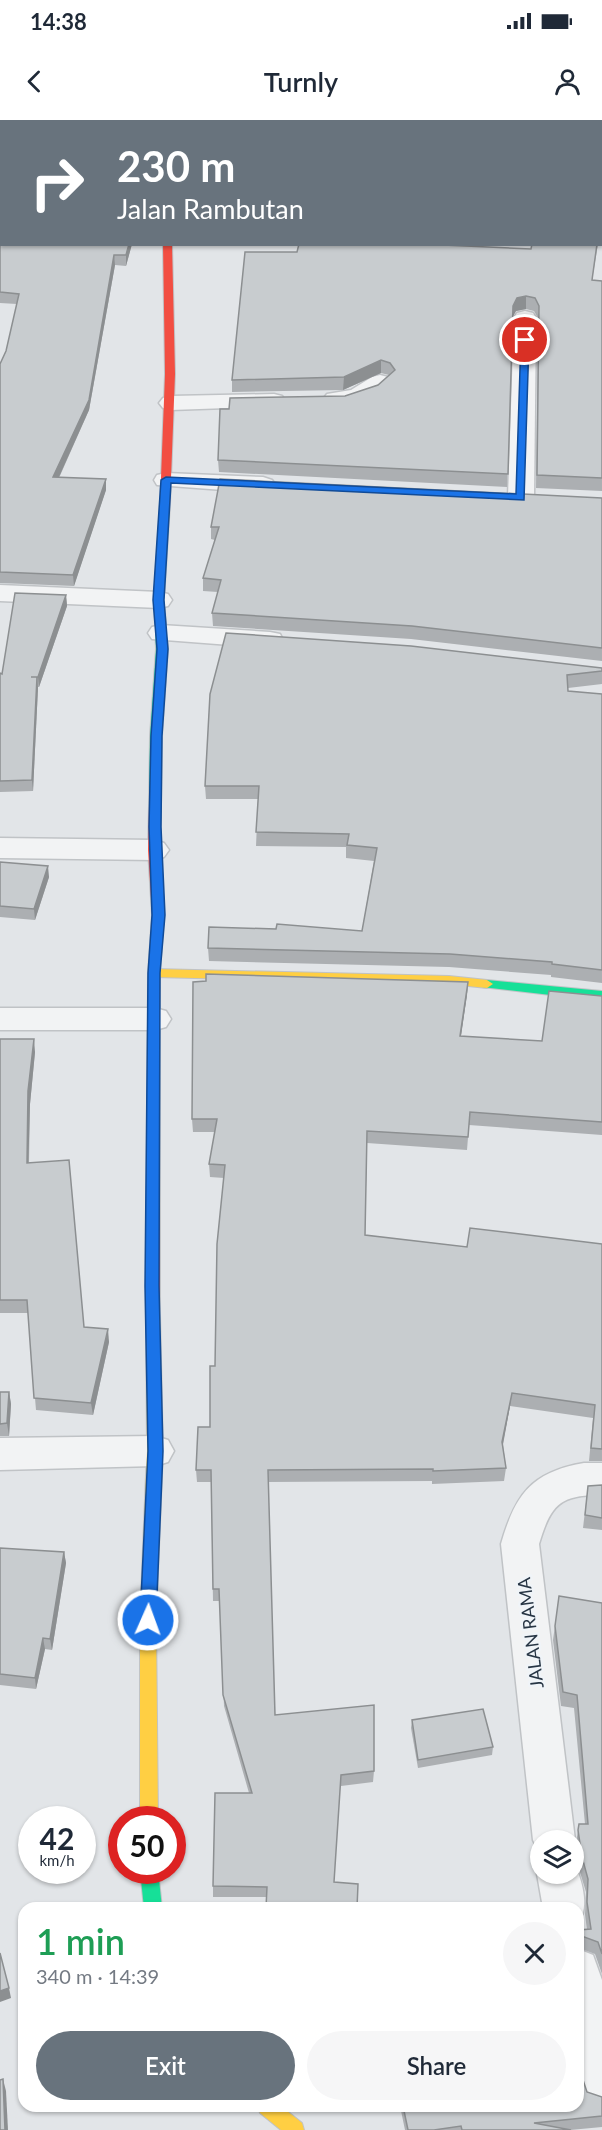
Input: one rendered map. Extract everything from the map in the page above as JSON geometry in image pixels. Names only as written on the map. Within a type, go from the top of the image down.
[{"type":"main road","points":[[149,1806],[148,1620],[155,1451],[152,1286],[154,973],[158,915],[154,850],[161,633],[159,600],[171,403],[171,308],[167,246]]},
{"type":"main road","points":[[154,973],[449,980],[602,996]]},
{"type":"main road","points":[[150,1884],[152,1902]]},
{"type":"main road","points":[[274,2112],[295,2130]]},
{"type":"street","points":[[521,497],[525,318]]},
{"type":"street","points":[[171,403],[302,400],[361,396],[380,382]]},
{"type":"street","points":[[166,480],[284,486]]},
{"type":"street","points":[[0,593],[159,600]]},
{"type":"street","points":[[161,633],[292,641]]},
{"type":"street","points":[[0,848],[154,850]]},
{"type":"street","points":[[0,1019],[155,1018]]},
{"type":"street","points":[[0,1454],[155,1451]]},
{"type":"street","name":"JALAN RAMA","points":[[553,1830],[519,1544],[526,1518],[545,1492],[581,1478],[602,1479]]},
{"type":"street","points":[[560,1884],[563,1902]]},
{"type":"street","points":[[584,1999],[602,2086]]},
{"type":"building","points":[[0,246],[128,246],[126,255],[114,255],[89,400],[53,477],[106,479],[73,575],[0,572],[0,364],[6,351],[19,294],[0,292]]},
{"type":"building","points":[[298,246],[466,246],[531,249],[532,246],[597,246],[592,280],[602,281],[602,478],[537,475],[539,306],[535,298],[526,296],[517,298],[513,306],[508,474],[218,460],[220,409],[229,409],[230,398],[345,396],[378,385],[395,370],[390,363],[381,360],[344,377],[232,380],[245,252],[297,252]]},
{"type":"building","points":[[220,479],[602,498],[602,648],[412,626],[212,613],[221,580],[203,578],[219,527],[211,527]]},
{"type":"building","points":[[15,593],[66,595],[37,677],[32,780],[0,781],[0,673],[2,674]]},
{"type":"building","points":[[226,633],[411,646],[602,668],[602,671],[567,675],[568,691],[602,694],[602,970],[552,964],[552,962],[450,954],[208,948],[209,927],[276,929],[277,924],[362,931],[377,848],[347,845],[349,834],[256,832],[259,786],[205,786],[210,694]]},
{"type":"building","points":[[0,862],[48,866],[34,909],[0,906]]},
{"type":"building","points":[[206,974],[468,982],[460,1036],[542,1041],[549,991],[602,996],[602,1122],[470,1112],[468,1137],[367,1131],[365,1235],[467,1247],[470,1228],[602,1244],[602,1449],[591,1448],[595,1405],[512,1393],[502,1442],[506,1468],[433,1471],[433,1469],[268,1470],[275,1715],[374,1705],[374,1771],[341,1775],[334,1882],[358,1884],[357,1902],[266,1902],[267,1887],[213,1886],[215,1793],[252,1793],[223,1695],[219,1589],[213,1589],[211,1470],[196,1470],[198,1427],[210,1427],[210,1366],[215,1366],[217,1244],[225,1165],[209,1164],[217,1119],[192,1119],[193,982],[206,981]]},
{"type":"building","points":[[0,1039],[34,1039],[28,1091],[27,1163],[69,1160],[84,1327],[108,1329],[91,1403],[34,1398],[27,1300],[0,1300]]},
{"type":"building","points":[[0,1392],[9,1392],[7,1423],[0,1424]]},
{"type":"building","points":[[602,1485],[602,1518],[585,1515],[588,1486]]},
{"type":"building","points":[[0,1548],[64,1552],[50,1639],[43,1638],[35,1678],[0,1674]]},
{"type":"building","points":[[559,1596],[602,1603],[602,1954],[598,1942],[584,1937],[584,1930],[591,1929],[587,1902],[588,1879],[584,1864],[584,1830],[578,1830],[579,1824],[588,1824],[577,1695],[563,1692],[555,1626]]},
{"type":"building","points":[[483,1709],[493,1747],[418,1760],[412,1720]]},
{"type":"building","points":[[0,1953],[9,1988],[0,1991]]},
{"type":"building","points":[[3,2079],[5,2130],[0,2130],[0,2080]]},
{"type":"building","points":[[584,2083],[587,2092],[602,2097],[602,2116],[534,2123],[571,2130],[462,2130],[461,2126],[434,2130],[408,2130],[404,2112],[584,2112]]},
{"type":"traffic: fast","points":[[155,806],[156,736],[162,649],[159,600],[165,504]]},
{"type":"traffic: fast","points":[[487,984],[602,996]]},
{"type":"traffic: fast","points":[[150,1884],[152,1902]]},
{"type":"traffic: slow","points":[[154,973],[449,980],[487,984]]},
{"type":"traffic: slow","points":[[149,1806],[148,1620],[155,1451],[153,1315]]},
{"type":"traffic: slow","points":[[274,2112],[295,2130]]},
{"type":"traffic: jam","points":[[165,504],[170,374],[167,246]]},
{"type":"traffic: jam","points":[[153,1315],[154,973],[158,915],[154,850],[155,806]]},
{"type":"route","points":[[148,1620],[155,1451],[152,1286],[154,973],[158,915],[154,850],[156,736],[162,649],[159,600],[166,480],[521,497],[525,340]]}]
